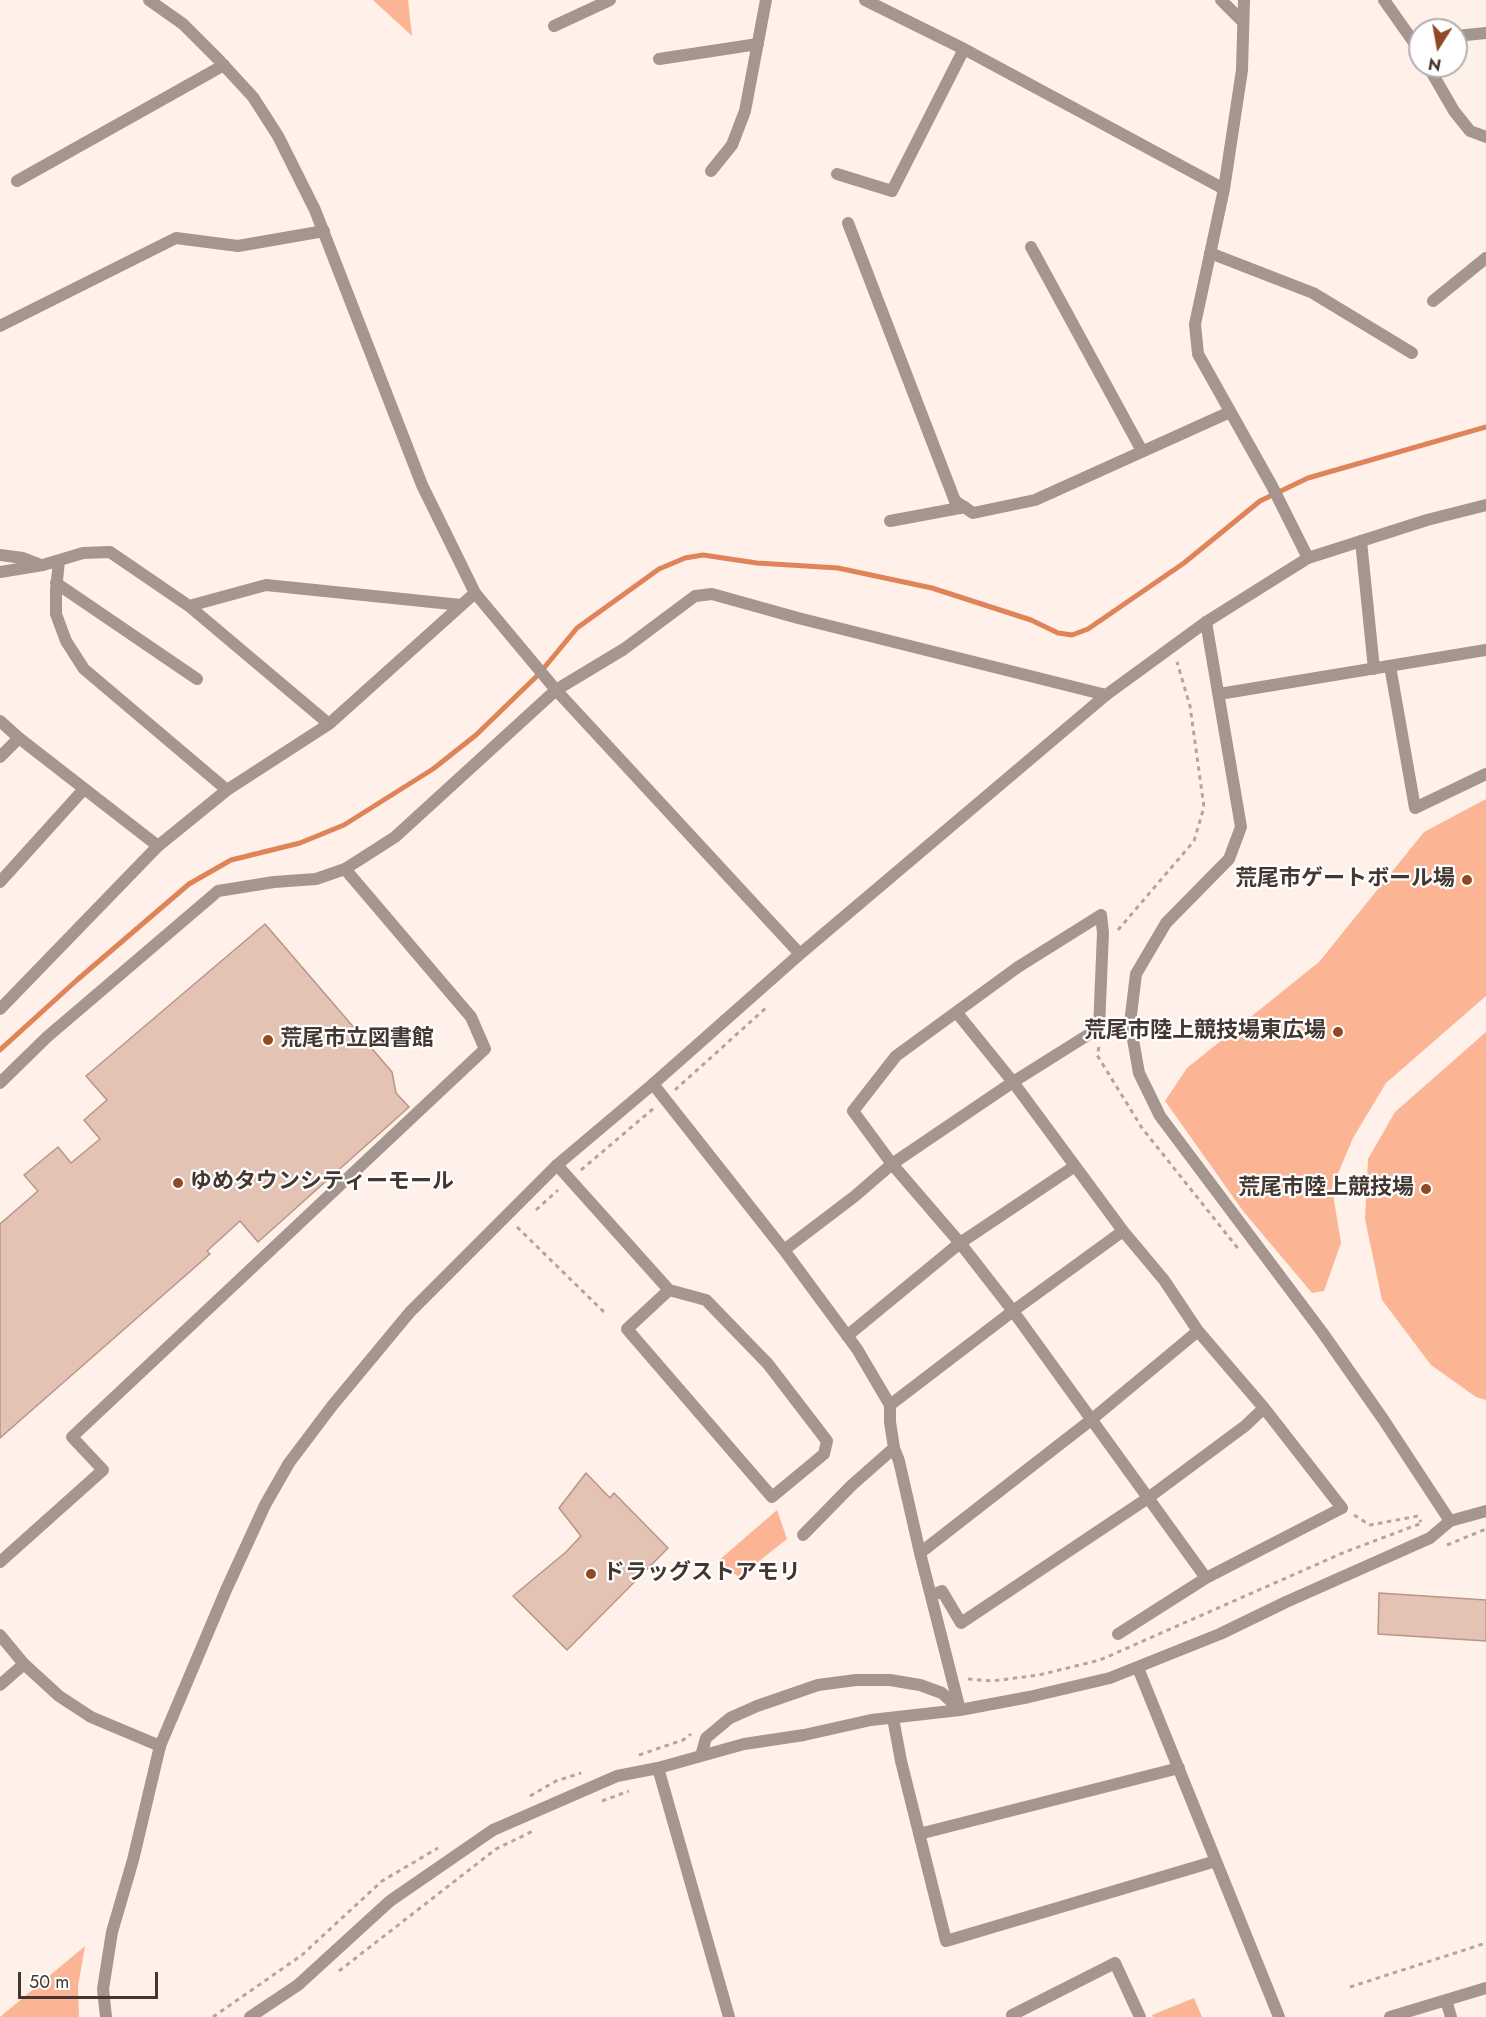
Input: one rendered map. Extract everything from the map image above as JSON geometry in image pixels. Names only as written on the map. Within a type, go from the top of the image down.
[{"type":"street","points":[[149,0],[183,24],[224,65],[253,97],[278,136],[324,231],[422,485],[475,593],[554,688],[800,954]]},
{"type":"street","points":[[554,26],[610,0]]},
{"type":"street","points":[[711,171],[732,145],[745,111],[766,0]]},
{"type":"street","points":[[865,0],[964,49],[1224,189]]},
{"type":"street","points":[[1221,0],[1243,22]]},
{"type":"street","points":[[1244,0],[1242,69],[1224,189],[1195,324],[1198,354],[1272,486],[1308,558]]},
{"type":"street","points":[[1384,0],[1408,31]]},
{"type":"street","points":[[1468,35],[1486,33]]},
{"type":"street","points":[[658,60],[758,44]]},
{"type":"street","points":[[837,174],[892,191],[964,49]]},
{"type":"street","points":[[17,181],[224,65]]},
{"type":"street","points":[[1435,78],[1454,111],[1470,131],[1486,137]]},
{"type":"street","points":[[848,223],[955,501],[973,513],[1035,500],[1230,412]]},
{"type":"street","points":[[0,326],[176,238],[238,246],[324,231]]},
{"type":"street","points":[[1031,247],[1143,451]]},
{"type":"street","points":[[1210,253],[1313,293],[1412,353]]},
{"type":"street","points":[[1433,300],[1486,258]]},
{"type":"street","points":[[106,2017],[103,1989],[112,1932],[133,1860],[160,1746],[231,1580],[265,1505],[289,1462],[410,1312],[557,1165],[800,954],[1106,695],[1206,622],[1308,558],[1427,520],[1486,505]]},
{"type":"street","points":[[890,521],[965,507]]},
{"type":"street","points":[[1360,541],[1374,669]]},
{"type":"street","points":[[0,572],[42,565],[83,553],[110,552],[189,606],[329,724]]},
{"type":"street","points":[[0,555],[23,558],[42,565]]},
{"type":"street","points":[[59,561],[56,614],[66,641],[84,669],[227,790]]},
{"type":"street","points":[[56,583],[197,680]]},
{"type":"street","points":[[189,606],[266,585],[461,605]]},
{"type":"street","points":[[0,1009],[158,846],[227,790],[329,724],[475,593]]},
{"type":"street","points":[[0,1083],[47,1037],[218,891],[274,882],[316,879],[345,869],[395,837],[554,688],[624,649],[695,596],[712,594],[798,618],[1106,695]]},
{"type":"street","points":[[1206,622],[1241,826],[1229,859],[1166,923],[1136,974],[1130,1023],[1139,1073],[1160,1116],[1322,1332],[1448,1518]]},
{"type":"street","points":[[1220,694],[1486,650]]},
{"type":"street","points":[[1390,666],[1414,808],[1486,774]]},
{"type":"street","points":[[0,721],[158,846]]},
{"type":"street","points":[[0,758],[19,738]]},
{"type":"street","points":[[0,882],[84,789]]},
{"type":"street","points":[[0,1562],[103,1470],[72,1437],[485,1048],[471,1017],[345,869]]},
{"type":"street","points":[[784,1250],[855,1196],[892,1164],[1013,1082],[1099,1028],[1103,933],[1101,915],[1018,967],[896,1056],[853,1111],[892,1164],[960,1243],[1013,1311],[1206,1578]]},
{"type":"street","points":[[957,1012],[1013,1082],[1123,1231],[1164,1280],[1198,1331],[1264,1408],[1342,1508],[1206,1578],[1118,1634]]},
{"type":"street","points":[[653,1084],[784,1250],[857,1349],[890,1405],[894,1448],[960,1710]]},
{"type":"street","points":[[557,1165],[669,1290],[706,1300],[768,1364],[826,1441],[824,1454],[772,1497],[627,1329],[669,1290]]},
{"type":"street","points":[[847,1336],[960,1243],[1075,1166]]},
{"type":"street","points":[[890,1405],[1123,1231]]},
{"type":"street","points":[[920,1552],[1090,1420],[1198,1331]]},
{"type":"street","points":[[931,1596],[942,1591],[961,1623],[1148,1498],[1245,1426],[1264,1408]]},
{"type":"street","points":[[803,1535],[852,1485],[894,1448]]},
{"type":"street","points":[[250,2017],[298,1985],[390,1901],[493,1830],[617,1776],[658,1768],[744,1744],[893,1718],[960,1710],[1110,1678],[1220,1634],[1430,1538],[1448,1518],[1486,1511]]},
{"type":"street","points":[[0,1635],[24,1664],[59,1696],[91,1717],[160,1746]]},
{"type":"street","points":[[0,1685],[24,1664]]},
{"type":"street","points":[[1138,1668],[1280,2017]]},
{"type":"street","points":[[701,1756],[706,1738],[730,1718],[818,1685],[856,1680],[890,1680],[920,1685],[942,1693],[960,1710]]},
{"type":"street","points":[[893,1718],[901,1761],[946,1941],[1216,1861]]},
{"type":"street","points":[[658,1768],[729,2017]]},
{"type":"street","points":[[919,1834],[1179,1768]]},
{"type":"street","points":[[1010,2016],[1115,1963],[1140,2017]]},
{"type":"street","points":[[1390,2017],[1486,1988]]},
{"type":"street","points":[[1446,2000],[1451,2017]]},
{"type":"path","points":[[532,1214],[655,1106]]},
{"type":"path","points":[[510,1233],[524,1221]]},
{"type":"path","points":[[517,1227],[606,1314]]},
{"type":"path","points":[[1342,1508],[1370,1525],[1418,1516],[1430,1538]]},
{"type":"path","points":[[957,1678],[992,1681],[1039,1676],[1100,1660],[1345,1552],[1421,1523],[1448,1518]]},
{"type":"path","points":[[1444,1547],[1486,1529]]},
{"type":"path","points":[[630,1757],[682,1740],[691,1734]]},
{"type":"path","points":[[525,1798],[556,1781],[587,1771]]},
{"type":"path","points":[[600,1802],[633,1789]]},
{"type":"path","points":[[337,1972],[496,1849],[537,1830]]},
{"type":"path","points":[[213,2017],[302,1955],[382,1881],[443,1844]]},
{"type":"path","points":[[1350,1987],[1486,1943]]},
{"type":"shaded area","points":[[373,0],[408,0],[412,36]]},
{"type":"shaded area","name":"荒尾市陸上競技場東広場","points":[[1486,799],[1486,996],[1386,1083],[1353,1138],[1332,1188],[1341,1243],[1324,1291],[1312,1293],[1243,1211],[1165,1101],[1187,1068],[1319,962],[1424,832]]},
{"type":"shaded area","name":"荒尾市陸上競技場","points":[[1486,1032],[1486,1400],[1476,1397],[1431,1365],[1382,1300],[1365,1219],[1368,1159],[1395,1112]]},
{"type":"shaded area","points":[[777,1510],[787,1539],[739,1577],[718,1561]]},
{"type":"shaded area","points":[[85,1946],[78,1986],[79,2017],[0,2017]]},
{"type":"shaded area","points":[[1194,1998],[1202,2017],[1153,2017],[1152,2015]]},
{"type":"building","name":"ゆめタウンシティーモール","points":[[265,924],[392,1072],[396,1093],[409,1107],[258,1242],[240,1221],[207,1251],[210,1254],[0,1438],[0,1224],[38,1191],[24,1175],[58,1147],[71,1163],[100,1139],[84,1120],[107,1100],[86,1076]]},
{"type":"building","name":"ドラッグストアモリ","points":[[586,1473],[610,1498],[614,1493],[668,1548],[567,1650],[513,1596],[566,1552],[581,1536],[559,1508]]},
{"type":"building","points":[[1379,1593],[1486,1600],[1486,1641],[1378,1634]]},
{"type":"waterway","points":[[0,1050],[189,884],[231,860],[300,843],[344,825],[433,769],[476,735],[539,674],[577,628],[659,569],[685,558],[703,555],[757,563],[838,568],[932,588],[1031,620],[1058,633],[1072,635],[1088,629],[1184,563],[1260,501],[1308,478],[1486,427]]},
{"type":"place","name":"荒尾市ゲートボール場","points":[[1467,880]]},
{"type":"place","name":"荒尾市陸上競技場東広場","points":[[1338,1032]]},
{"type":"place","name":"荒尾市立図書館","points":[[268,1040]]},
{"type":"place","name":"ゆめタウンシティーモール","points":[[178,1183]]},
{"type":"place","name":"荒尾市陸上競技場","points":[[1426,1189]]},
{"type":"place","name":"ドラッグストアモリ","points":[[591,1574]]}]
